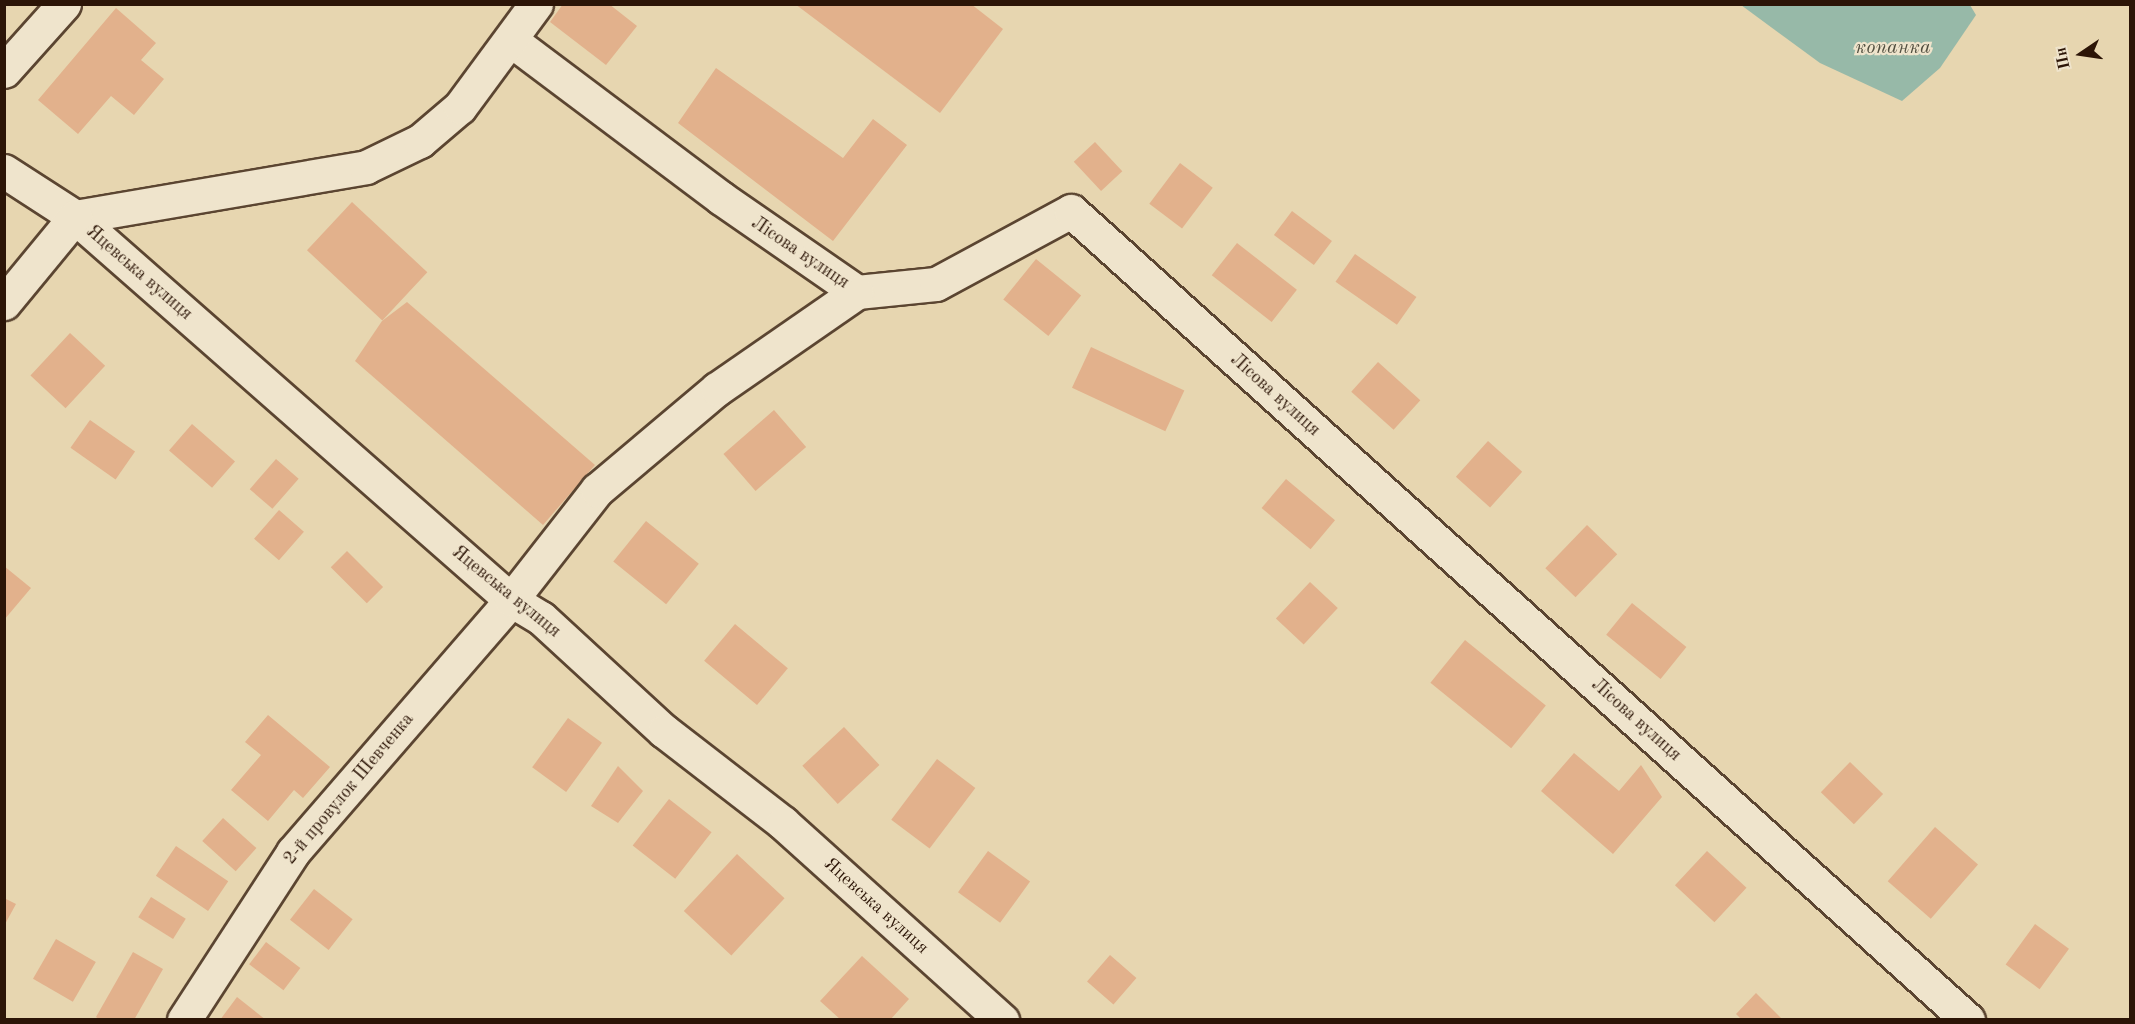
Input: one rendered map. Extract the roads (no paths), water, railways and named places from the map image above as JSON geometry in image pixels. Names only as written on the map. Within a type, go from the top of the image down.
[{"type":"street","points":[[4,71],[64,4]]},
{"type":"street","points":[[4,303],[75,217],[366,167],[420,141],[460,107],[512,41],[536,4]]},
{"type":"street","name":"Лісова вулиця","points":[[512,41],[721,198],[857,292],[936,284],[1071,211],[1968,1020]]},
{"type":"street","name":"Яцевська вулиця","points":[[4,171],[75,217],[511,600],[541,618],[664,731],[783,823],[1002,1020]]},
{"type":"street","name":"2-й провулок Шевченка","points":[[184,1020],[293,852],[511,600],[597,490],[717,389],[857,292]]},
{"type":"water","name":"копанка","points":[[1741,5],[1970,5],[1976,15],[1940,68],[1902,101],[1820,63]]}]
